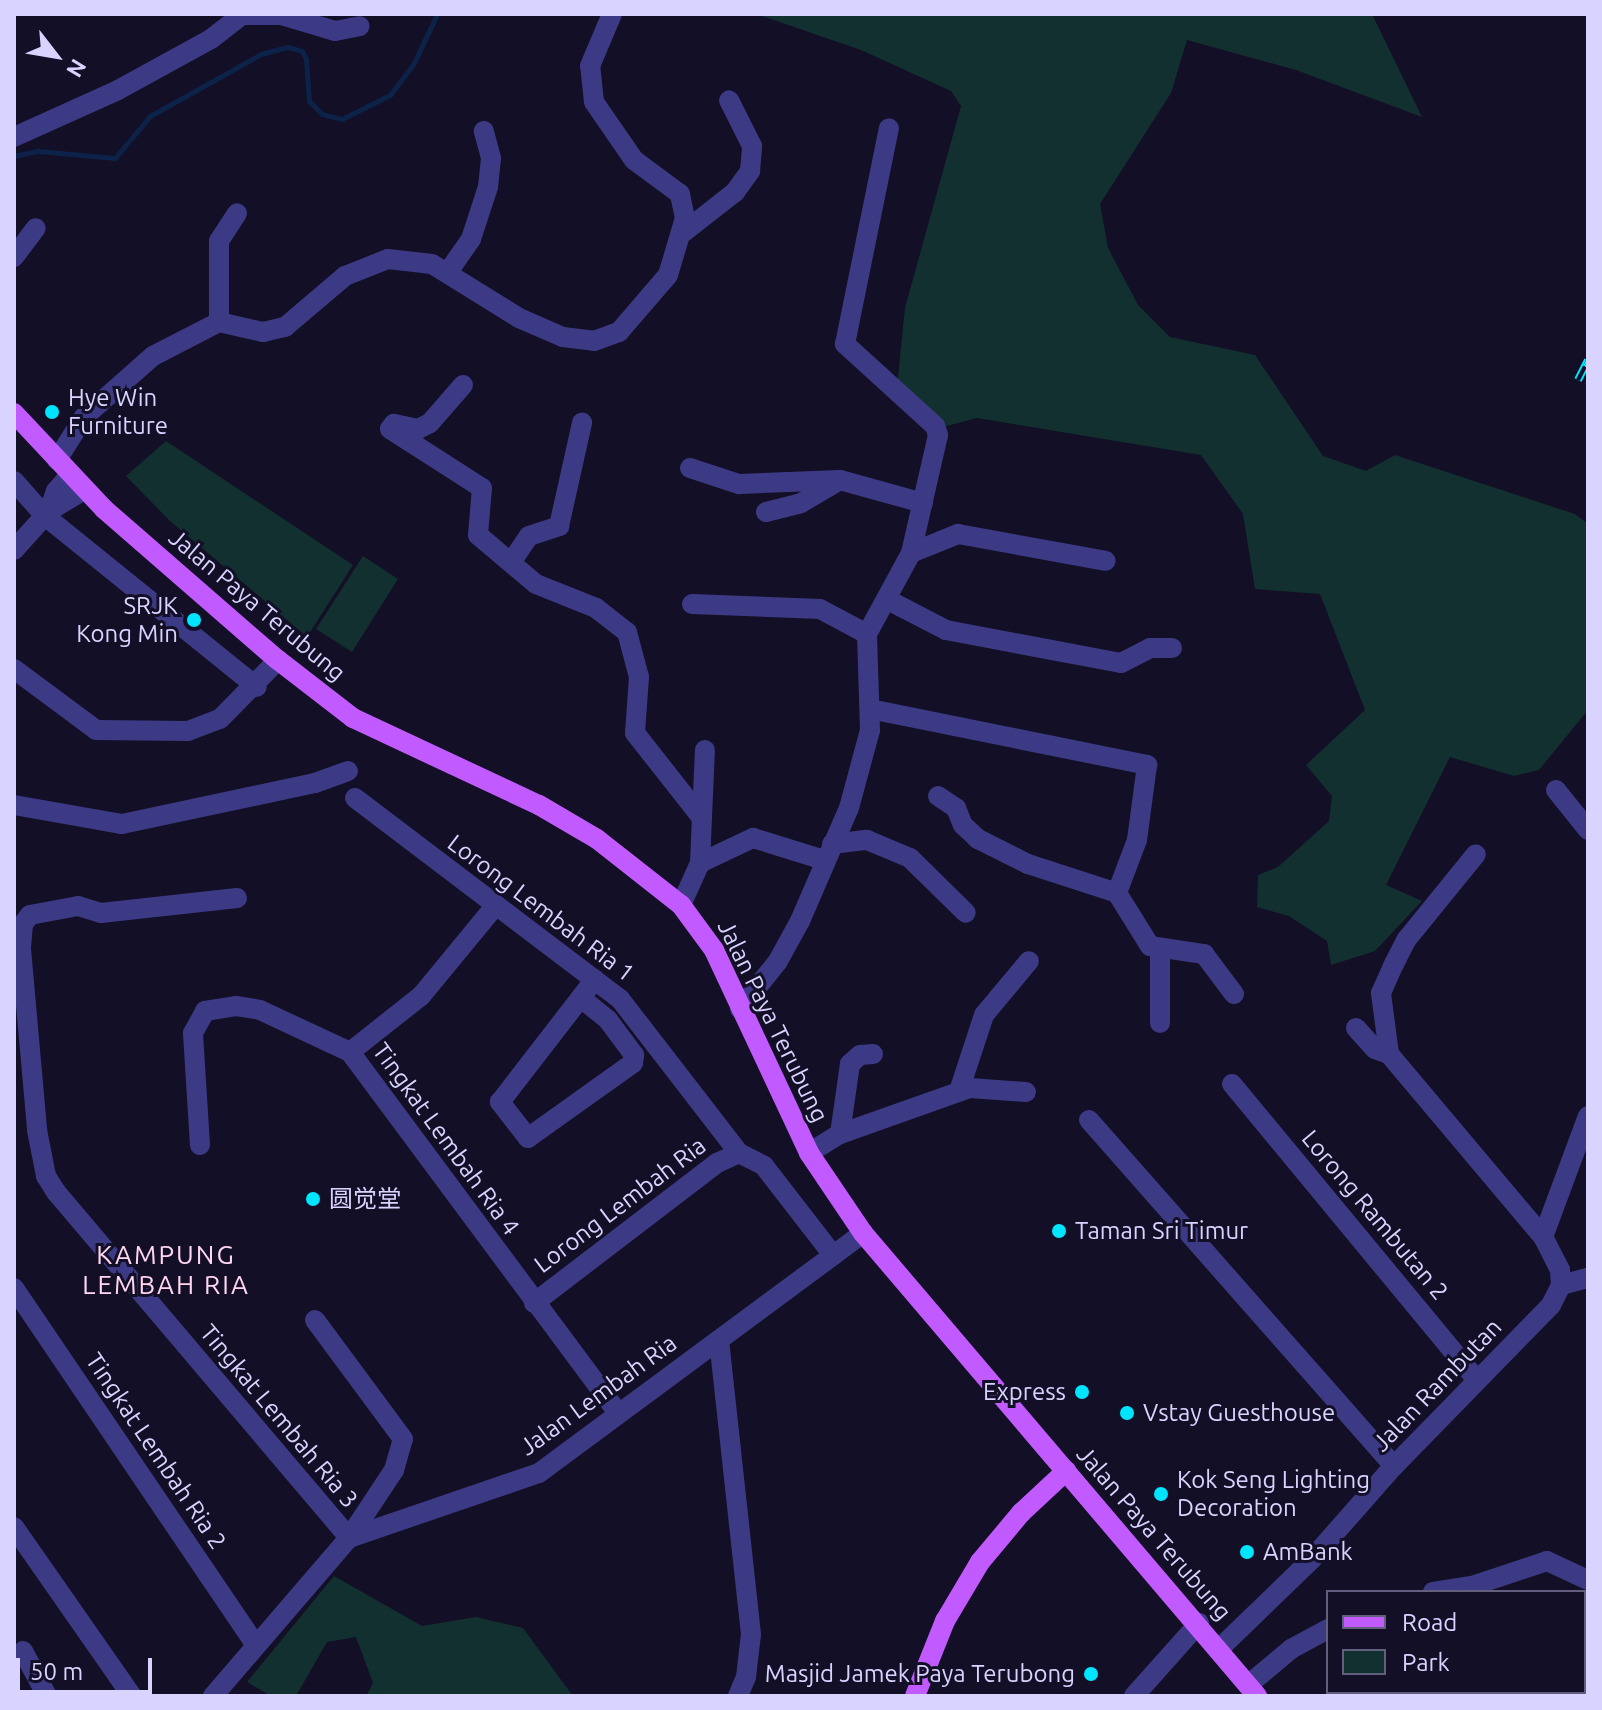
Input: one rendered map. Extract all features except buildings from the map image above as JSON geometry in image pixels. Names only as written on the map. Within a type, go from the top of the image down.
[{"type":"main road","name":"Jalan Paya Terubung","points":[[14,413],[70,475],[278,660],[374,730],[490,780],[597,839],[681,905],[714,950],[809,1153],[863,1233],[1199,1623],[1253,1691]]},
{"type":"main road","points":[[915,1696],[945,1621],[980,1562],[1021,1513],[1066,1471]]},
{"type":"street","points":[[14,137],[118,90],[243,15],[282,14],[327,30],[360,26]]},
{"type":"street","points":[[14,550],[47,514],[70,475],[84,417],[153,356],[219,322],[274,331],[345,276],[388,259],[420,259],[448,272],[519,318],[563,337],[594,341],[619,332],[645,308],[668,275],[684,232],[685,204],[680,194],[634,160],[594,102],[590,66],[612,14]]},
{"type":"street","points":[[684,232],[735,192],[750,171],[752,146],[729,100]]},
{"type":"street","points":[[740,1009],[778,961],[861,772],[870,709],[867,634],[911,553],[938,435],[935,426],[885,386],[874,367],[849,349],[845,338],[889,128]]},
{"type":"street","points":[[448,272],[471,239],[488,187],[491,158],[484,131]]},
{"type":"street","points":[[219,322],[219,241],[237,213]]},
{"type":"street","points":[[14,257],[36,228]]},
{"type":"street","points":[[463,385],[430,423],[418,429],[394,424],[390,429],[482,488],[475,530],[536,584],[596,608],[627,632],[639,677],[635,733],[702,818]]},
{"type":"street","points":[[512,561],[529,536],[559,526],[582,423]]},
{"type":"street","points":[[690,468],[739,484],[840,480],[923,503]]},
{"type":"street","points":[[766,512],[801,503],[840,480]]},
{"type":"street","points":[[14,481],[47,514],[257,687]]},
{"type":"street","points":[[911,553],[958,534],[1106,561]]},
{"type":"street","points":[[888,600],[946,630],[1121,663],[1150,648],[1172,648]]},
{"type":"street","points":[[692,604],[820,609],[867,634]]},
{"type":"street","points":[[14,669],[77,720],[110,732],[204,727],[257,687],[278,660]]},
{"type":"street","points":[[870,709],[1147,765],[1137,840],[1117,893]]},
{"type":"street","points":[[681,905],[700,863],[705,750]]},
{"type":"street","points":[[14,805],[122,824],[315,783],[348,771]]},
{"type":"street","points":[[1556,790],[1588,830]]},
{"type":"street","points":[[938,796],[956,808],[963,825],[978,839],[1028,864],[1117,893],[1137,919],[1143,940],[1160,951],[1204,954],[1234,994]]},
{"type":"street","name":"Lorong Lembah Ria 1","points":[[355,798],[625,1005],[739,1153],[764,1166],[833,1255]]},
{"type":"street","points":[[700,863],[753,838],[828,852],[867,840],[910,858],[966,913]]},
{"type":"street","points":[[1389,1054],[1381,993],[1407,939],[1476,854]]},
{"type":"street","name":"Tingkat Lembah Ria 3","points":[[237,898],[101,913],[78,906],[30,915],[21,949],[37,1130],[46,1176],[56,1192],[349,1538]]},
{"type":"street","points":[[350,1052],[421,996],[496,905]]},
{"type":"street","points":[[1160,951],[1160,1023]]},
{"type":"street","points":[[959,1091],[984,1015],[1029,961]]},
{"type":"street","points":[[581,998],[608,1020],[634,1055],[633,1063],[528,1138],[500,1102],[595,979]]},
{"type":"street","name":"Tingkat Lembah Ria 4","points":[[200,1145],[193,1033],[205,1011],[236,1006],[260,1010],[350,1052],[618,1413]]},
{"type":"street","points":[[1356,1028],[1375,1049],[1389,1054],[1543,1237],[1560,1270],[1561,1285],[1588,1278]]},
{"type":"street","points":[[840,1134],[850,1064],[860,1055],[873,1054]]},
{"type":"street","name":"Lorong Rambutan 2","points":[[1232,1084],[1477,1380]]},
{"type":"street","points":[[809,1153],[840,1134],[959,1091],[1026,1092]]},
{"type":"street","points":[[1543,1237],[1588,1116]]},
{"type":"street","points":[[1089,1120],[1394,1466]]},
{"type":"street","name":"Lorong Lembah Ria","points":[[534,1303],[717,1163],[739,1153]]},
{"type":"street","name":"Jalan Lembah Ria","points":[[213,1696],[254,1643],[349,1538],[539,1473],[863,1233]]},
{"type":"street","name":"Jalan Rambutan","points":[[1220,1648],[1311,1560],[1394,1466],[1551,1305],[1561,1285]]},
{"type":"street","name":"Tingkat Lembah Ria 2","points":[[14,1288],[254,1643]]},
{"type":"street","points":[[315,1320],[403,1439],[394,1470],[349,1538]]},
{"type":"street","points":[[719,1340],[751,1634],[746,1677],[738,1696]]},
{"type":"street","points":[[14,1527],[132,1696]]},
{"type":"street","points":[[1446,1590],[1472,1586],[1547,1561],[1588,1580]]},
{"type":"street","points":[[1134,1696],[1199,1623]]},
{"type":"street","points":[[1253,1691],[1291,1649],[1326,1630]]},
{"type":"street","points":[[23,1651],[47,1696]]},
{"type":"green space","points":[[756,14],[1372,14],[1422,117],[1296,70],[1187,40],[1171,93],[1100,204],[1108,248],[1138,305],[1170,337],[1255,355],[1323,456],[1366,471],[1395,455],[1575,514],[1588,524],[1588,710],[1539,770],[1514,776],[1450,757],[1386,885],[1422,901],[1375,951],[1331,965],[1327,941],[1289,916],[1257,907],[1258,875],[1278,867],[1329,821],[1332,796],[1306,765],[1365,710],[1320,594],[1255,589],[1243,514],[1201,455],[977,418],[943,427],[897,387],[905,308],[961,106],[951,91],[861,50]]},
{"type":"green space","points":[[166,441],[353,565],[307,637],[169,520],[126,476]]},
{"type":"green space","points":[[363,556],[398,579],[352,652],[316,629]]},
{"type":"green space","points":[[334,1576],[422,1626],[476,1617],[523,1628],[573,1696],[366,1696],[373,1683],[356,1637],[327,1642],[296,1696],[271,1696],[247,1682]]},
{"type":"waterway","points":[[14,156],[38,151],[115,158],[150,116],[261,54],[288,47],[302,51],[306,59],[309,101],[322,114],[342,119],[390,95],[413,65],[437,14]]},
{"type":"waterway","points":[[1460,1696],[1466,1694]]},
{"type":"railway","points":[[1578,380],[1588,360]]},
{"type":"place","name":"Hye Win Furniture","points":[[52,412]]},
{"type":"place","name":"SRJK Kong Min","points":[[194,620]]},
{"type":"place","name":"圆觉堂","points":[[313,1199]]},
{"type":"place","name":"Taman Sri Timur","points":[[1059,1231]]},
{"type":"place","name":"Express","points":[[1082,1392]]},
{"type":"place","name":"Vstay Guesthouse","points":[[1127,1413]]},
{"type":"place","name":"Kok Seng Lighting Decoration","points":[[1161,1494]]},
{"type":"place","name":"AmBank","points":[[1247,1552]]},
{"type":"place","name":"Masjid Jamek Paya Terubong","points":[[1091,1674]]},
{"type":"district","name":"KAMPUNG LEMBAH RIA","points":[[166,1270]]}]
